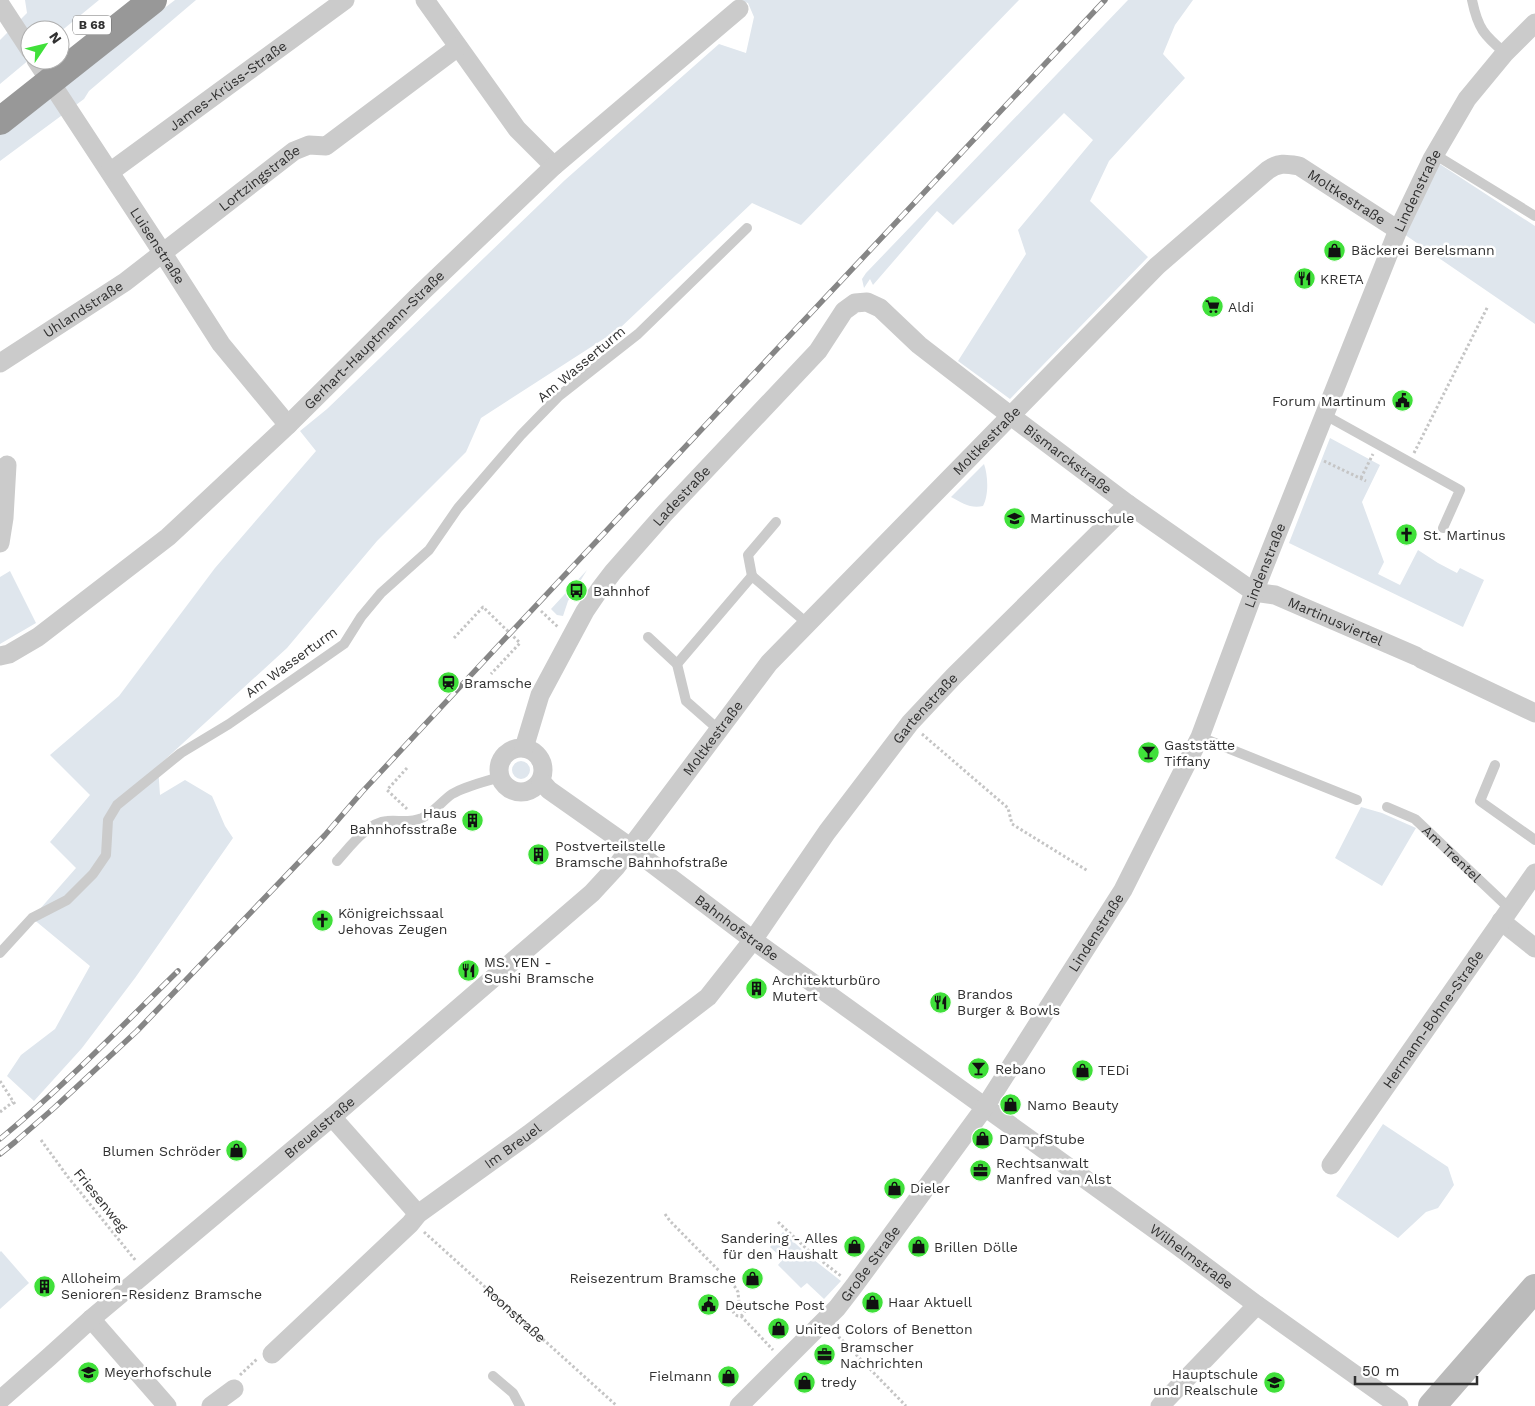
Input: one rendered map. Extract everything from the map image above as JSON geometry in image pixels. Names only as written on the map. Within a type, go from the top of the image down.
[{"type":"highway","name":"B 68","points":[[70,42],[123,0]]},
{"type":"highway","name":"B 68","points":[[0,121],[154,0]]},
{"type":"highway","points":[[0,97],[34,70]]},
{"type":"main road","points":[[1432,1406],[1535,1288]]},
{"type":"street","points":[[4,0],[3,9],[20,35]]},
{"type":"street","name":"James-Krüss-Straße","points":[[110,172],[345,0]]},
{"type":"street","points":[[425,0],[517,129],[554,166]]},
{"type":"street","name":"Gerhart-Hauptmann-Straße","points":[[0,656],[10,654],[38,637],[168,537],[288,425],[422,292],[554,166],[738,9]]},
{"type":"street","name":"Lindenstraße","points":[[985,1107],[1123,890],[1200,737],[1254,592],[1398,230],[1434,154],[1467,99],[1506,53],[1535,23]]},
{"type":"street","name":"Lortzingstraße","points":[[162,252],[294,151],[309,145],[326,146],[458,47]]},
{"type":"street","name":"Luisenstraße","points":[[43,70],[221,344],[288,425]]},
{"type":"street","name":"Moltkestraße","points":[[630,847],[769,663],[1157,266],[1273,166],[1284,163],[1299,166],[1398,230]]},
{"type":"street","name":"Uhlandstraße","points":[[0,363],[125,282],[162,252]]},
{"type":"street","name":"Ladestraße","points":[[524,748],[540,694],[585,611],[613,572],[665,513],[818,351],[844,311],[856,303],[867,302],[880,308],[889,318]]},
{"type":"street","name":"Bismarckstraße","points":[[889,318],[919,345],[1128,504],[1254,592]]},
{"type":"street","points":[[0,543],[4,518],[7,465]]},
{"type":"street","name":"Gartenstraße","points":[[753,940],[827,832],[910,723],[954,676],[1128,504]]},
{"type":"street","name":"Martinusviertel","points":[[1254,592],[1275,595],[1418,657],[1535,713]]},
{"type":"street","points":[[515,748],[524,748],[536,754],[541,760],[543,774],[541,781],[532,790],[519,793],[507,788],[500,777],[499,763],[506,753],[515,748]]},
{"type":"street","name":"Bahnhofstraße","points":[[541,781],[550,790],[630,847],[753,940],[985,1107]]},
{"type":"street","name":"Breuelstraße","points":[[0,1400],[91,1319],[332,1117],[592,893],[616,867],[630,847]]},
{"type":"street","name":"Hermann-Bohne-Straße","points":[[1331,1166],[1535,873]]},
{"type":"street","name":"Am Trentel","points":[[1505,915],[1535,948]]},
{"type":"street","name":"Im Breuel","points":[[272,1354],[414,1219],[708,998],[753,940]]},
{"type":"street","name":"Große Straße","points":[[739,1406],[837,1308],[985,1107]]},
{"type":"street","name":"Wilhelmstraße","points":[[985,1107],[1399,1406]]},
{"type":"street","points":[[332,1117],[414,1219]]},
{"type":"street","points":[[1160,1406],[1257,1305]]},
{"type":"street","points":[[91,1319],[167,1406]]},
{"type":"street","points":[[212,1406],[234,1389]]},
{"type":"lane","points":[[1472,0],[1476,19],[1487,38],[1506,53]]},
{"type":"lane","points":[[1434,154],[1535,216]]},
{"type":"lane","name":"Am Wasserturm","points":[[0,953],[32,918],[67,900],[93,874],[106,855],[108,820],[117,805],[181,753],[229,724],[344,644],[361,617],[381,593],[429,550],[458,508],[521,435],[559,396],[638,334],[747,228]]},
{"type":"lane","points":[[1325,415],[1460,490],[1443,528]]},
{"type":"lane","points":[[776,522],[748,555],[752,576],[808,624]]},
{"type":"lane","points":[[677,664],[752,576]]},
{"type":"lane","points":[[648,637],[677,664],[686,701],[719,730]]},
{"type":"lane","points":[[1200,737],[1357,800]]},
{"type":"lane","points":[[1495,765],[1480,802],[1535,840]]},
{"type":"lane","points":[[337,862],[368,829],[376,824],[386,821],[407,822],[424,817],[452,794],[500,777]]},
{"type":"lane","name":"Am Trentel","points":[[1387,807],[1415,819],[1505,915]]},
{"type":"lane","points":[[492,1376],[513,1393],[520,1406]]},
{"type":"path","points":[[1410,462],[1488,306]]},
{"type":"path","points":[[1361,478],[1378,445]]},
{"type":"path","points":[[1310,454],[1366,481]]},
{"type":"path","points":[[454,638],[483,606],[520,643],[491,674]]},
{"type":"path","points":[[541,611],[570,639]]},
{"type":"path","points":[[910,723],[1008,808],[1012,824],[1088,871]]},
{"type":"path","points":[[407,768],[387,790],[418,819]]},
{"type":"path","points":[[0,1081],[16,1106]]},
{"type":"path","points":[[0,1112],[13,1101]]},
{"type":"path","name":"Friesenweg","points":[[41,1140],[74,1185],[146,1273]]},
{"type":"path","points":[[665,1214],[735,1287],[738,1292],[739,1303]]},
{"type":"path","name":"Roonstraße","points":[[414,1219],[424,1232],[617,1406]]},
{"type":"path","points":[[778,1222],[810,1252],[854,1286]]},
{"type":"path","points":[[739,1303],[735,1305],[733,1310],[736,1316],[741,1316],[784,1362]]},
{"type":"path","points":[[739,1303],[745,1308],[745,1312],[741,1316]]},
{"type":"path","points":[[824,1322],[906,1406]]},
{"type":"path","points":[[234,1389],[237,1379],[259,1357],[272,1354]]},
{"type":"shaded area","points":[[25,0],[99,0],[70,24],[70,20],[20,20],[27,13]]},
{"type":"shaded area","points":[[175,0],[196,0],[89,91],[84,99],[0,161],[0,134]]},
{"type":"shaded area","points":[[738,0],[1019,0],[801,225],[752,203],[619,329],[481,418],[466,452],[377,541],[287,648],[158,766],[160,795],[185,780],[212,796],[225,826],[233,838],[135,978],[82,1048],[34,1101],[7,1076],[21,1055],[55,1029],[90,966],[32,918],[76,868],[50,842],[90,795],[50,755],[119,696],[215,568],[316,451],[300,431],[327,409],[565,180],[719,44],[746,53],[754,17],[748,3]]},
{"type":"shaded area","points":[[1128,0],[1193,0],[1175,25],[1163,54],[1185,78],[1109,161],[1090,201],[1148,257],[1010,399],[958,361],[1026,254],[1018,230],[1093,140],[1064,113],[953,225],[937,211],[873,285],[870,279],[864,288],[862,279]]},
{"type":"shaded area","points":[[20,20],[20,67],[0,84],[0,40]]},
{"type":"shaded area","points":[[1432,159],[1535,226],[1535,324],[1398,230]]},
{"type":"shaded area","points":[[1330,438],[1380,465],[1362,502],[1384,562],[1378,574],[1400,585],[1418,550],[1457,573],[1460,568],[1484,580],[1463,627],[1289,543]]},
{"type":"shaded area","points":[[984,464],[987,485],[983,506],[971,506],[951,497]]},
{"type":"shaded area","points":[[587,570],[568,601],[563,616],[557,615],[551,609]]},
{"type":"shaded area","points":[[10,571],[36,623],[0,644],[0,577]]},
{"type":"shaded area","points":[[517,761],[525,761],[530,766],[528,777],[517,779],[512,774],[512,766]]},
{"type":"shaded area","points":[[1361,807],[1382,813],[1416,828],[1382,886],[1335,858]]},
{"type":"shaded area","points":[[1383,1124],[1448,1167],[1454,1185],[1438,1208],[1426,1212],[1398,1238],[1336,1196]]},
{"type":"shaded area","points":[[783,1232],[809,1256],[841,1281],[824,1299],[807,1283],[801,1288],[778,1265],[783,1259],[770,1247]]},
{"type":"shaded area","points":[[0,1252],[29,1283],[0,1309]]},
{"type":"railway","points":[[0,1154],[54,1108],[137,1031],[325,835],[362,792],[499,645],[1105,0]]},
{"type":"railway","points":[[0,1139],[69,1078],[178,971]]},
{"type":"place","name":"Bäckerei Berelsmann","points":[[1335,250]]},
{"type":"place","name":"KRETA","points":[[1304,279]]},
{"type":"place","name":"Aldi","points":[[1212,307]]},
{"type":"place","name":"Forum Martinum","points":[[1402,401]]},
{"type":"place","name":"Martinusschule","points":[[1014,518]]},
{"type":"place","name":"St. Martinus","points":[[1407,535]]},
{"type":"place","name":"Bahnhof","points":[[577,591]]},
{"type":"place","name":"Bramsche","points":[[448,683]]},
{"type":"place","name":"Gaststätte Tiffany","points":[[1148,753]]},
{"type":"place","name":"Haus Bahnhofsstraße","points":[[473,821]]},
{"type":"place","name":"Postverteilstelle Bramsche Bahnhofstraße","points":[[539,854]]},
{"type":"place","name":"Königreichssaal Jehovas Zeugen","points":[[322,921]]},
{"type":"place","name":"MS. YEN - Sushi Bramsche","points":[[468,970]]},
{"type":"place","name":"Architekturbüro Mutert","points":[[756,988]]},
{"type":"place","name":"Brandos Burger & Bowls","points":[[941,1002]]},
{"type":"place","name":"Rebano","points":[[979,1069]]},
{"type":"place","name":"TEDi","points":[[1082,1070]]},
{"type":"place","name":"Namo Beauty","points":[[1011,1105]]},
{"type":"place","name":"DampfStube","points":[[983,1139]]},
{"type":"place","name":"Blumen Schröder","points":[[237,1151]]},
{"type":"place","name":"Rechtsanwalt Manfred van Alst","points":[[980,1171]]},
{"type":"place","name":"Dieler","points":[[894,1188]]},
{"type":"place","name":"Sandering - Alles für den Haushalt","points":[[854,1246]]},
{"type":"place","name":"Brillen Dölle","points":[[918,1247]]},
{"type":"place","name":"Reisezentrum Bramsche","points":[[752,1278]]},
{"type":"place","name":"Alloheim Senioren-Residenz Bramsche","points":[[45,1286]]},
{"type":"place","name":"Haar Aktuell","points":[[872,1302]]},
{"type":"place","name":"Deutsche Post","points":[[709,1305]]},
{"type":"place","name":"United Colors of Benetton","points":[[779,1329]]},
{"type":"place","name":"Bramscher Nachrichten","points":[[824,1355]]},
{"type":"place","name":"Meyerhofschule","points":[[88,1372]]},
{"type":"place","name":"Fielmann","points":[[728,1376]]},
{"type":"place","name":"tredy","points":[[805,1382]]},
{"type":"place","name":"Hauptschule und Realschule","points":[[1274,1382]]}]
